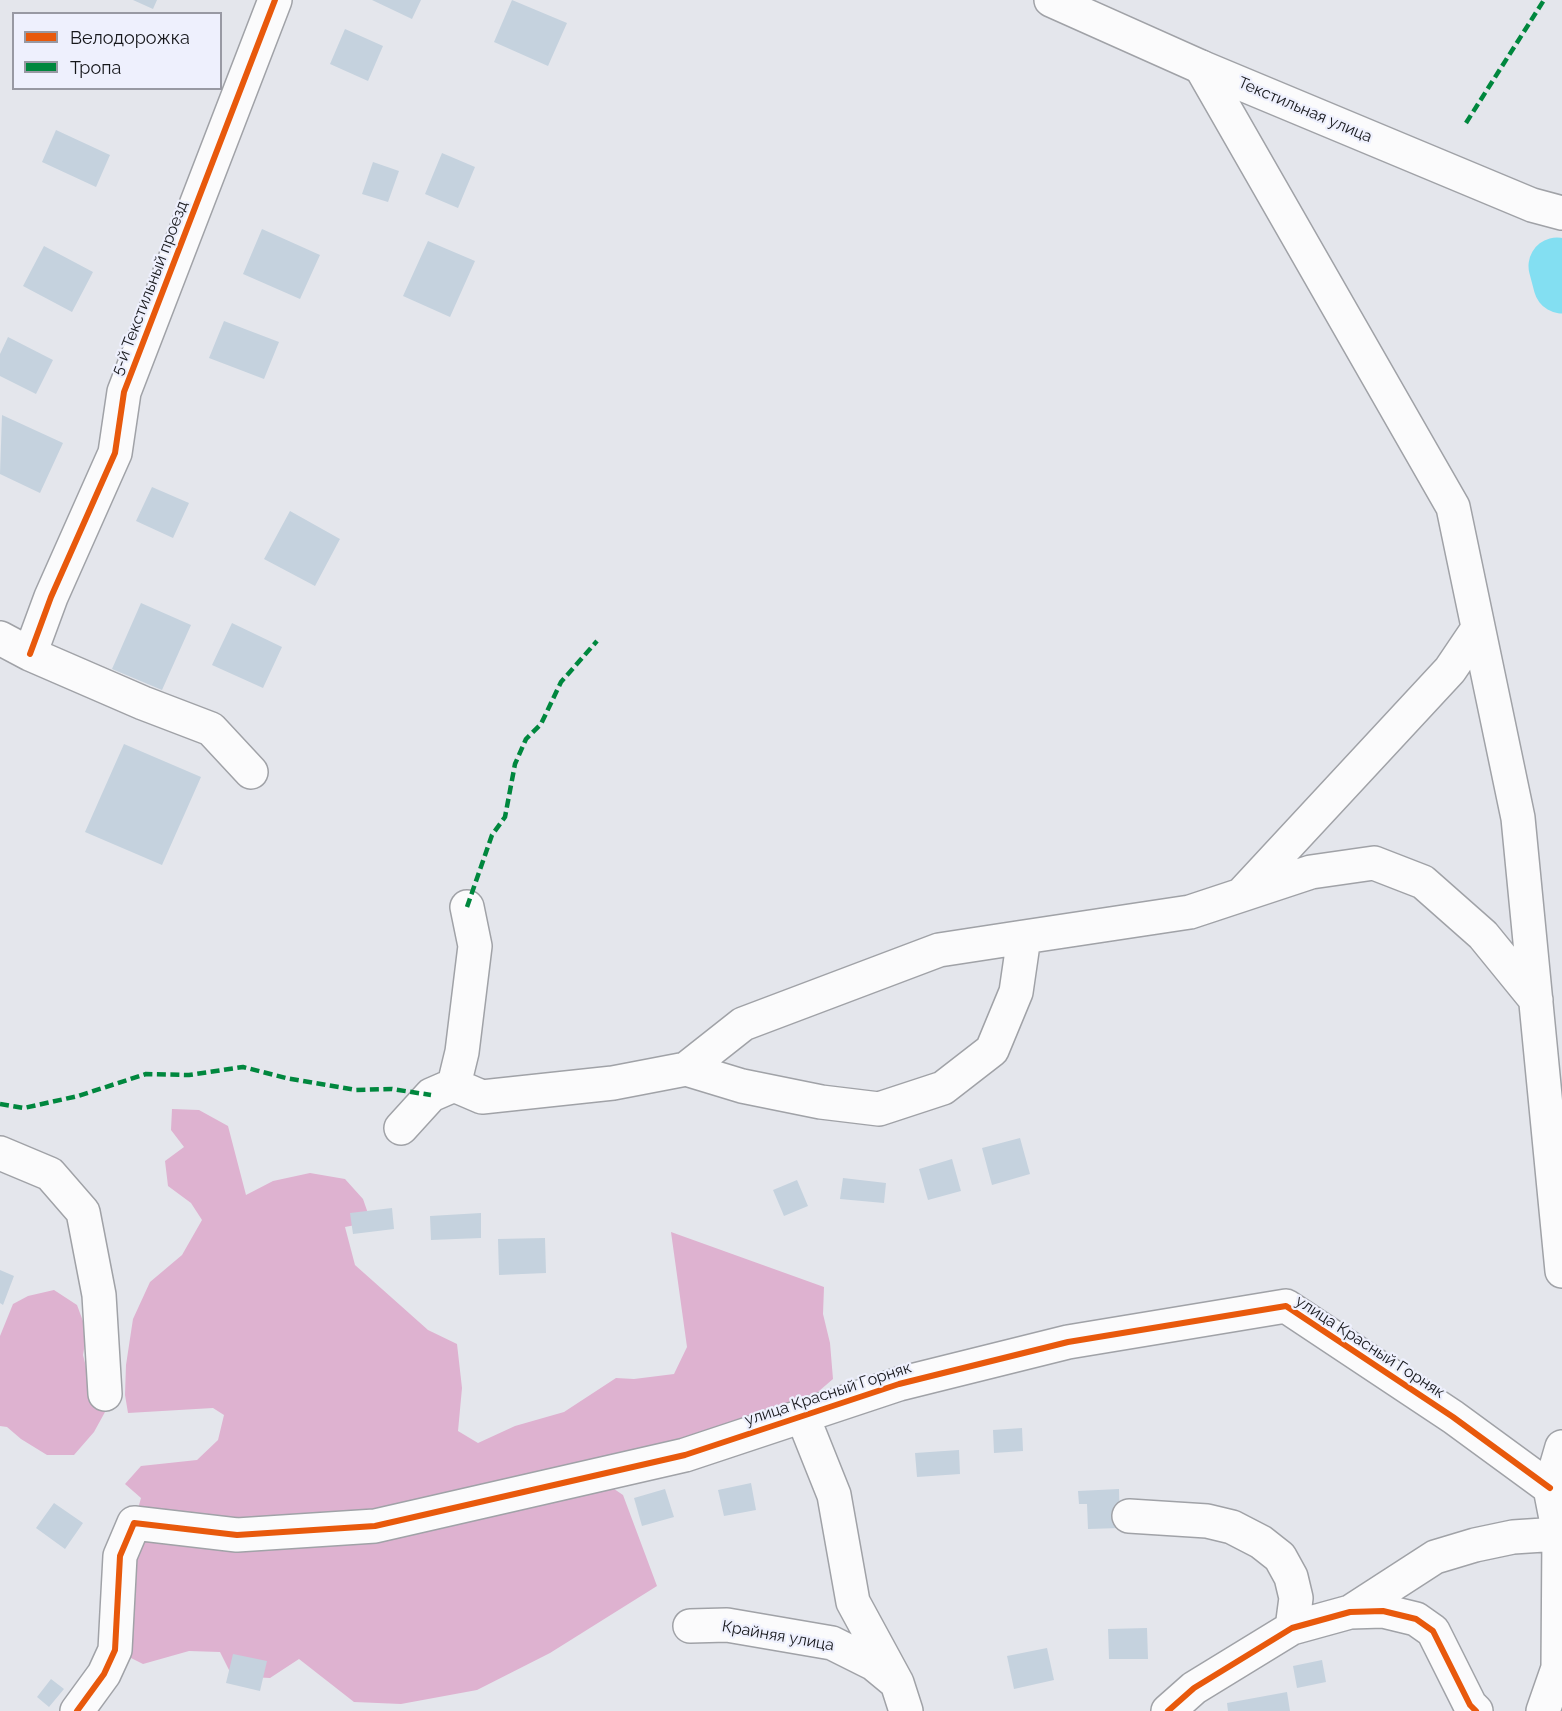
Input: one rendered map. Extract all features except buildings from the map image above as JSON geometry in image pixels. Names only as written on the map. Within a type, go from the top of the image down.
[{"type":"street","name":"5-й Текстильный проезд","points":[[30,654],[51,597],[115,453],[124,392],[275,0]]},
{"type":"street","name":"Текстильная улица","points":[[1051,0],[1201,67],[1532,205],[1562,213]]},
{"type":"street","points":[[1201,67],[1453,507],[1518,818],[1562,1271]]},
{"type":"street","points":[[1242,895],[1450,670],[1478,630]]},
{"type":"street","points":[[0,638],[30,654],[143,703],[211,729],[251,772]]},
{"type":"street","points":[[401,1128],[431,1095],[453,1085],[482,1097],[613,1083],[686,1069],[743,1024],[939,950],[1190,912],[1311,872],[1374,863],[1423,882],[1483,935],[1536,1000]]},
{"type":"street","points":[[453,1085],[462,1052],[475,946],[467,907]]},
{"type":"street","points":[[686,1069],[742,1086],[821,1102],[879,1108],[943,1088],[992,1050],[1016,992],[1024,937]]},
{"type":"street","points":[[0,1153],[51,1174],[83,1212],[99,1294],[105,1394]]},
{"type":"street","name":"улица Красный Горняк","points":[[77,1711],[104,1674],[115,1650],[120,1556],[134,1523],[237,1535],[375,1526],[685,1455],[899,1384],[1068,1342],[1286,1306],[1453,1417],[1550,1488]]},
{"type":"street","points":[[802,1415],[834,1495],[853,1602],[902,1697]]},
{"type":"street","points":[[1543,1711],[1558,1668],[1561,1541],[1550,1488],[1562,1447]]},
{"type":"street","points":[[1129,1516],[1207,1521],[1232,1527],[1261,1542],[1281,1557],[1292,1577],[1296,1598],[1292,1628]]},
{"type":"street","points":[[1350,1612],[1435,1557],[1513,1537],[1561,1541]]},
{"type":"street","points":[[1168,1711],[1194,1688],[1292,1628],[1350,1612],[1383,1611],[1416,1619],[1433,1631],[1470,1705],[1476,1711]]},
{"type":"street","name":"Крайняя улица","points":[[690,1626],[727,1625],[832,1643],[874,1664],[902,1697]]},
{"type":"shaded area","points":[[172,1109],[199,1110],[228,1126],[246,1195],[273,1181],[310,1173],[345,1179],[363,1199],[371,1222],[345,1227],[355,1265],[428,1330],[457,1344],[462,1388],[458,1431],[478,1443],[515,1426],[564,1412],[616,1378],[634,1379],[674,1374],[687,1347],[671,1232],[824,1287],[823,1314],[830,1343],[833,1379],[812,1397],[595,1476],[623,1495],[657,1586],[550,1653],[477,1690],[401,1704],[354,1702],[299,1659],[270,1678],[232,1676],[220,1652],[189,1651],[143,1664],[115,1650],[134,1523],[141,1498],[125,1484],[141,1466],[197,1460],[218,1440],[224,1415],[213,1408],[128,1413],[125,1395],[126,1365],[133,1319],[150,1282],[182,1255],[202,1220],[191,1203],[168,1186],[165,1161],[184,1147],[171,1130]]},
{"type":"shaded area","points":[[54,1290],[77,1305],[87,1332],[83,1355],[87,1371],[105,1394],[105,1412],[94,1432],[74,1455],[47,1455],[21,1439],[7,1427],[0,1426],[0,1336],[13,1304],[28,1296]]},
{"type":"waterway","points":[[1557,266],[1562,285]]},
{"type":"marked path","points":[[1466,123],[1544,0]]},
{"type":"marked path","points":[[467,907],[492,835],[505,817],[515,764],[526,739],[541,724],[561,682],[597,641]]},
{"type":"marked path","points":[[0,1104],[24,1108],[78,1096],[146,1074],[189,1075],[243,1067],[286,1078],[356,1090],[392,1089],[431,1095]]},
{"type":"cycle path","points":[[30,654],[51,597],[115,453],[124,392],[275,0]]},
{"type":"cycle path","points":[[77,1711],[104,1674],[115,1650],[120,1556],[134,1523],[237,1535],[375,1526],[685,1455],[899,1384],[1068,1342],[1286,1306],[1453,1417],[1550,1488]]},
{"type":"cycle path","points":[[1168,1711],[1194,1688],[1292,1628],[1350,1612],[1383,1611],[1416,1619],[1433,1631],[1470,1705],[1476,1711]]}]
